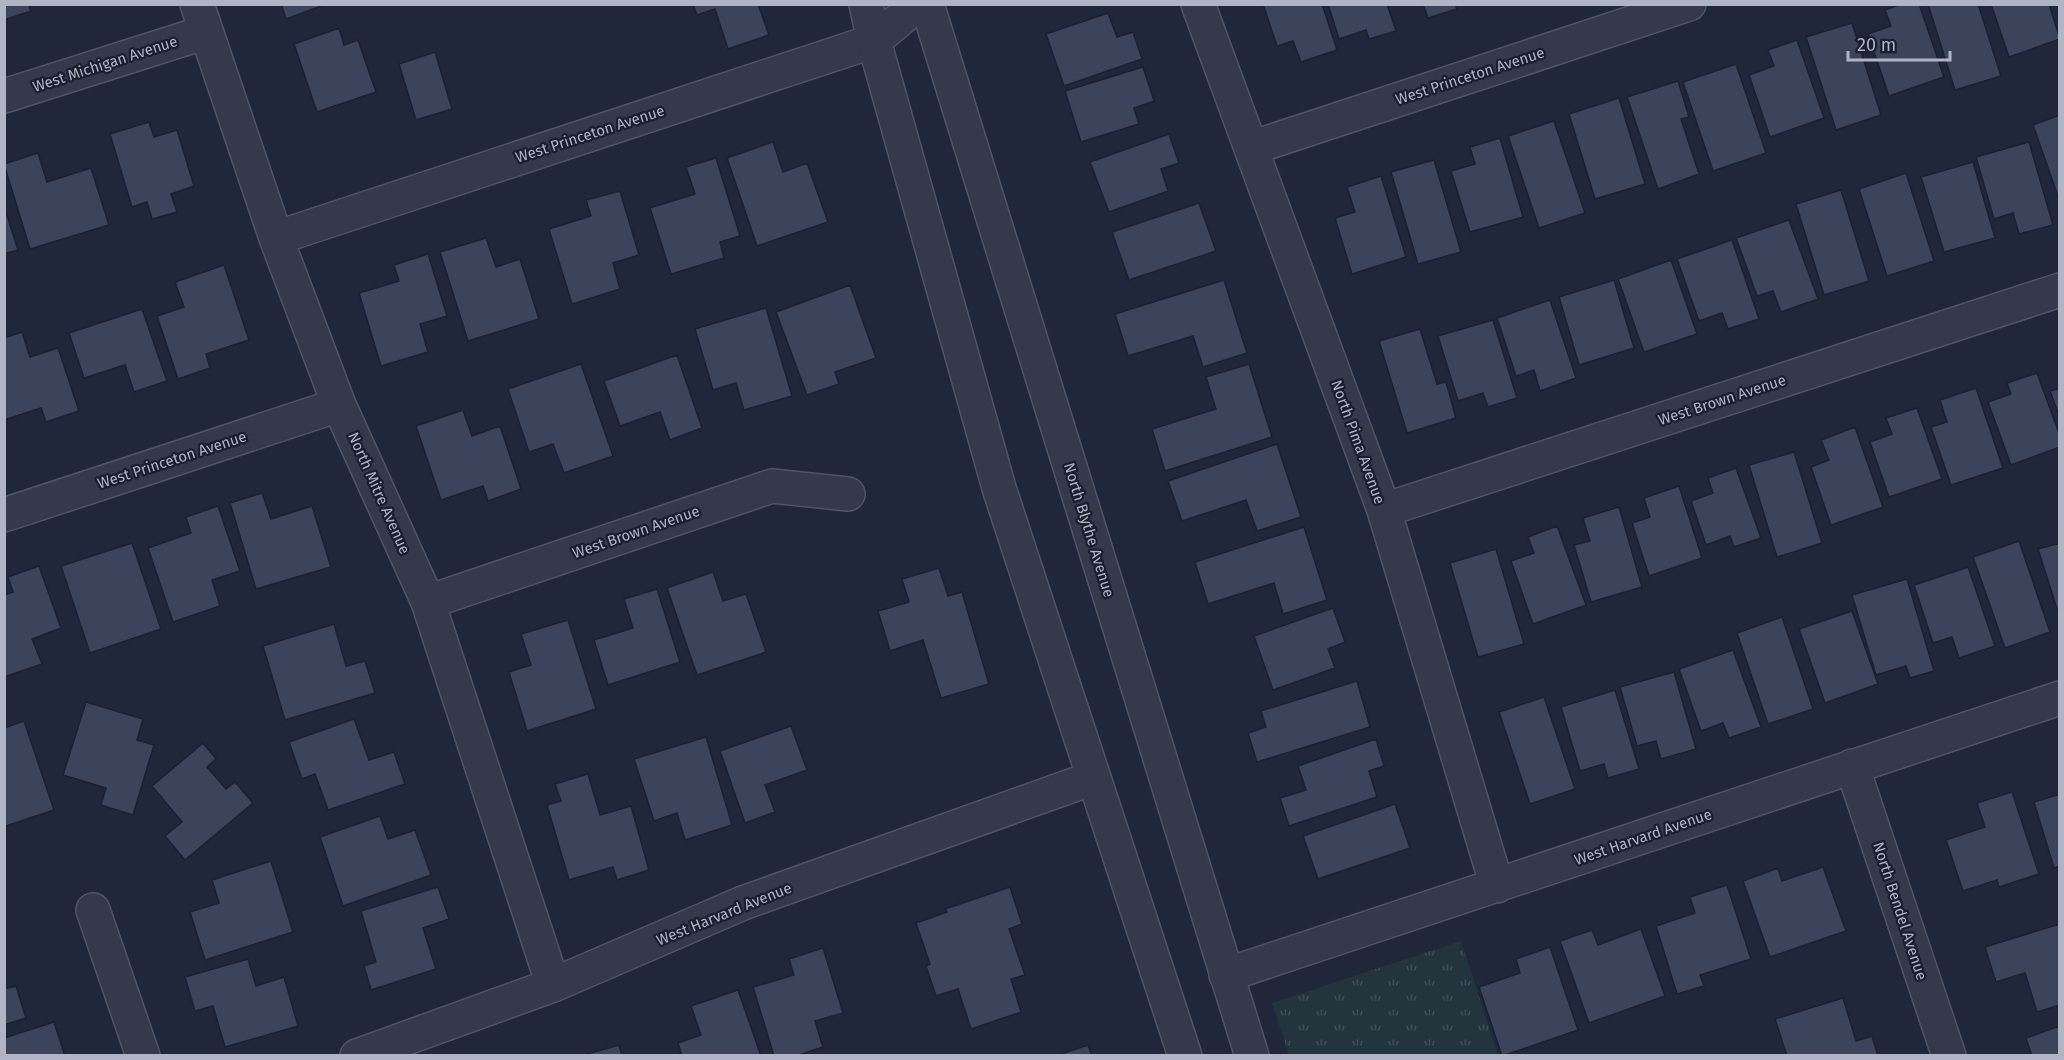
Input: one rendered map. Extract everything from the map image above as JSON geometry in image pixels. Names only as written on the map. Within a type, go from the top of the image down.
[{"type":"street","points":[[866,4],[874,41],[999,488],[1185,1056]]},
{"type":"street","name":"North Blythe Avenue","points":[[927,4],[1252,1056]]},
{"type":"street","name":"North Pima Avenue","points":[[1198,4],[1384,510],[1497,886]]},
{"type":"street","name":"West Princeton Avenue","points":[[1251,148],[1689,4]]},
{"type":"street","name":"West Princeton Avenue","points":[[276,238],[874,41],[909,13]]},
{"type":"street","name":"West Michigan Avenue","points":[[4,96],[202,18]]},
{"type":"street","name":"North Mitre Avenue","points":[[202,18],[276,238],[339,405],[428,602],[553,985]]},
{"type":"street","name":"West Brown Avenue","points":[[1384,510],[2060,290]]},
{"type":"street","name":"West Princeton Avenue","points":[[4,515],[339,405]]},
{"type":"street","name":"West Brown Avenue","points":[[428,602],[772,486],[848,494]]},
{"type":"street","name":"West Harvard Avenue","points":[[1226,975],[2060,698]]},
{"type":"street","name":"North Bendel Avenue","points":[[1852,766],[1948,1056]]},
{"type":"street","name":"West Harvard Avenue","points":[[357,1056],[553,985],[743,903],[1093,778]]},
{"type":"street","points":[[93,910],[143,1056]]},
{"type":"green space","points":[[1461,941],[1498,1055],[1289,1055],[1272,1003]]},
{"type":"building","points":[[4,4],[28,4],[31,11],[4,20]]},
{"type":"building","points":[[281,4],[327,4],[286,19]]},
{"type":"building","points":[[693,4],[758,4],[769,35],[728,49],[715,9],[697,15]]},
{"type":"building","points":[[1263,4],[1322,4],[1337,50],[1301,62],[1293,41],[1277,46]]},
{"type":"building","points":[[1328,4],[1387,4],[1396,31],[1369,39],[1366,30],[1339,39]]},
{"type":"building","points":[[1423,4],[1455,4],[1457,9],[1428,18]]},
{"type":"building","points":[[1901,4],[1919,4],[1944,77],[1889,96],[1868,34],[1891,26],[1885,10]]},
{"type":"building","points":[[1928,4],[1978,4],[2001,76],[1955,90]]},
{"type":"building","points":[[1991,4],[2049,4],[2060,39],[2009,57]]},
{"type":"building","points":[[1108,13],[1117,37],[1133,32],[1142,59],[1064,86],[1046,34]]},
{"type":"building","points":[[1852,23],[1881,115],[1836,130],[1806,37]]},
{"type":"building","points":[[339,28],[344,45],[358,40],[376,92],[317,112],[294,44]]},
{"type":"building","points":[[1797,40],[1824,118],[1770,137],[1749,75],[1774,66],[1768,50]]},
{"type":"building","points":[[435,52],[452,109],[416,120],[399,64]]},
{"type":"building","points":[[1736,64],[1766,153],[1713,171],[1683,82]]},
{"type":"building","points":[[1143,67],[1154,101],[1134,108],[1139,124],[1081,142],[1065,91]]},
{"type":"building","points":[[1678,81],[1689,117],[1681,119],[1699,174],[1658,189],[1627,97]]},
{"type":"building","points":[[1619,98],[1645,184],[1595,199],[1569,114]]},
{"type":"building","points":[[2060,115],[2060,202],[2033,125]]},
{"type":"building","points":[[1554,121],[1585,213],[1539,228],[1508,136]]},
{"type":"building","points":[[149,122],[154,137],[177,130],[194,186],[171,194],[177,212],[152,219],[147,202],[132,207],[110,134]]},
{"type":"building","points":[[1169,134],[1179,163],[1161,169],[1168,191],[1109,212],[1090,162]]},
{"type":"building","points":[[1500,138],[1523,217],[1470,232],[1451,171],[1475,164],[1470,147]]},
{"type":"building","points":[[773,142],[783,172],[807,163],[828,222],[757,246],[727,158]]},
{"type":"building","points":[[2029,142],[2053,225],[2019,234],[2013,213],[1994,219],[1976,157]]},
{"type":"building","points":[[38,153],[47,182],[91,168],[109,225],[30,249],[4,164]]},
{"type":"building","points":[[716,158],[740,236],[720,242],[724,258],[671,274],[650,208],[695,194],[686,167]]},
{"type":"building","points":[[1434,160],[1461,252],[1418,264],[1391,172]]},
{"type":"building","points":[[1973,162],[1995,238],[1944,252],[1921,177]]},
{"type":"building","points":[[1906,173],[1934,261],[1887,276],[1859,189]]},
{"type":"building","points":[[1381,176],[1406,257],[1352,274],[1335,218],[1355,212],[1347,187]]},
{"type":"building","points":[[1841,190],[1869,281],[1824,295],[1796,204]]},
{"type":"building","points":[[620,191],[639,255],[613,263],[620,289],[572,304],[549,229],[591,216],[586,200]]},
{"type":"building","points":[[1199,203],[1216,251],[1129,280],[1112,232]]},
{"type":"building","points":[[4,206],[18,250],[4,254]]},
{"type":"building","points":[[1789,220],[1818,299],[1781,312],[1773,291],[1757,296],[1736,238]]},
{"type":"building","points":[[486,238],[496,267],[520,259],[539,319],[468,341],[440,252]]},
{"type":"building","points":[[1732,240],[1759,319],[1728,329],[1722,313],[1699,321],[1677,259]]},
{"type":"building","points":[[428,254],[447,316],[420,324],[428,352],[381,366],[359,293],[399,281],[394,265]]},
{"type":"building","points":[[1671,260],[1697,334],[1644,352],[1618,279]]},
{"type":"building","points":[[224,265],[249,340],[206,354],[210,368],[178,379],[157,316],[184,307],[175,282]]},
{"type":"building","points":[[1224,280],[1247,353],[1203,367],[1193,336],[1128,356],[1115,314]]},
{"type":"building","points":[[1614,280],[1634,348],[1579,365],[1559,297]]},
{"type":"building","points":[[850,285],[876,358],[835,372],[839,384],[807,395],[776,312]]},
{"type":"building","points":[[1550,300],[1576,378],[1540,391],[1534,370],[1516,376],[1497,318]]},
{"type":"building","points":[[766,308],[792,396],[744,410],[736,383],[713,390],[695,329]]},
{"type":"building","points":[[142,309],[167,381],[134,392],[125,365],[84,378],[69,333]]},
{"type":"building","points":[[1493,320],[1517,398],[1488,407],[1483,393],[1458,401],[1438,336]]},
{"type":"building","points":[[1420,329],[1437,384],[1446,382],[1456,418],[1407,433],[1379,341]]},
{"type":"building","points":[[22,332],[30,357],[58,348],[79,411],[46,422],[41,408],[4,420],[4,338]]},
{"type":"building","points":[[677,355],[702,428],[670,440],[660,412],[620,426],[604,381]]},
{"type":"building","points":[[581,364],[613,456],[564,473],[553,444],[529,452],[508,389]]},
{"type":"building","points":[[1249,364],[1272,437],[1165,471],[1152,429],[1216,409],[1206,377]]},
{"type":"building","points":[[2037,373],[2060,436],[2060,447],[2011,465],[1988,402],[2011,394],[2007,383]]},
{"type":"building","points":[[1976,388],[2003,468],[1951,485],[1931,427],[1947,422],[1940,400]]},
{"type":"building","points":[[2060,388],[2060,418],[2050,391]]},
{"type":"building","points":[[1917,408],[1942,479],[1889,497],[1870,442],[1892,434],[1886,418]]},
{"type":"building","points":[[463,410],[472,436],[500,426],[521,489],[488,501],[483,486],[441,500],[416,426]]},
{"type":"building","points":[[1855,427],[1883,507],[1831,525],[1811,467],[1829,460],[1821,440]]},
{"type":"building","points":[[1277,444],[1301,517],[1257,531],[1246,500],[1182,521],[1168,481]]},
{"type":"building","points":[[1794,452],[1822,543],[1777,557],[1749,465]]},
{"type":"building","points":[[1736,468],[1761,538],[1734,547],[1730,536],[1706,545],[1691,501],[1713,493],[1708,478]]},
{"type":"building","points":[[1679,486],[1702,558],[1649,576],[1632,523],[1650,517],[1644,498]]},
{"type":"building","points":[[262,493],[271,519],[312,506],[331,567],[256,589],[230,503]]},
{"type":"building","points":[[218,506],[240,571],[212,580],[220,606],[173,622],[148,548],[191,533],[186,517]]},
{"type":"building","points":[[1619,507],[1642,587],[1591,602],[1574,545],[1590,541],[1583,518]]},
{"type":"building","points":[[1557,526],[1586,605],[1533,624],[1511,561],[1534,553],[1528,537]]},
{"type":"building","points":[[1304,527],[1327,600],[1283,614],[1274,583],[1208,604],[1195,562]]},
{"type":"building","points":[[2019,541],[2050,632],[2005,648],[1973,557]]},
{"type":"building","points":[[132,543],[161,629],[90,653],[61,566]]},
{"type":"building","points":[[2060,543],[2060,611],[2058,612],[2038,549]]},
{"type":"building","points":[[1496,549],[1524,644],[1478,657],[1450,563]]},
{"type":"building","points":[[39,566],[61,628],[32,639],[42,664],[4,677],[4,595],[13,592],[8,577]]},
{"type":"building","points":[[1968,567],[1995,646],[1959,658],[1952,637],[1933,643],[1914,585]]},
{"type":"building","points":[[939,568],[948,596],[962,592],[989,684],[941,698],[923,640],[890,651],[878,611],[909,602],[902,579]]},
{"type":"building","points":[[713,572],[723,601],[746,594],[766,652],[697,675],[667,588]]},
{"type":"building","points":[[1907,579],[1934,671],[1910,678],[1906,666],[1876,675],[1852,595]]},
{"type":"building","points":[[657,589],[680,662],[608,685],[594,640],[633,628],[624,599]]},
{"type":"building","points":[[1333,608],[1345,642],[1328,649],[1335,668],[1273,690],[1254,636]]},
{"type":"building","points":[[1852,611],[1878,684],[1825,703],[1799,629]]},
{"type":"building","points":[[1782,617],[1813,709],[1768,724],[1737,633]]},
{"type":"building","points":[[568,620],[596,709],[527,731],[509,672],[531,665],[521,634]]},
{"type":"building","points":[[334,624],[346,666],[365,661],[375,693],[285,720],[263,646]]},
{"type":"building","points":[[1733,650],[1761,727],[1729,738],[1723,723],[1701,731],[1679,669]]},
{"type":"building","points":[[1674,672],[1696,749],[1661,759],[1656,741],[1637,746],[1620,687]]},
{"type":"building","points":[[1357,681],[1370,727],[1257,762],[1248,733],[1266,727],[1261,711]]},
{"type":"building","points":[[1615,690],[1639,769],[1608,778],[1604,764],[1580,771],[1561,707]]},
{"type":"building","points":[[1544,697],[1575,789],[1530,804],[1499,712]]},
{"type":"building","points":[[86,702],[143,719],[137,740],[154,745],[133,815],[101,805],[106,788],[63,775]]},
{"type":"building","points":[[354,719],[369,760],[394,752],[405,784],[328,810],[315,774],[302,779],[289,742]]},
{"type":"building","points":[[24,721],[54,810],[6,826],[4,820],[4,728]]},
{"type":"building","points":[[791,726],[807,770],[765,785],[775,812],[745,823],[720,751]]},
{"type":"building","points":[[706,737],[732,825],[685,840],[677,813],[654,821],[634,759]]},
{"type":"building","points":[[1376,739],[1384,766],[1369,771],[1377,797],[1289,826],[1280,798],[1306,790],[1298,766]]},
{"type":"building","points":[[203,743],[216,759],[207,767],[226,789],[235,782],[253,803],[185,860],[165,836],[182,822],[152,786]]},
{"type":"building","points":[[588,774],[600,815],[631,806],[649,870],[617,880],[613,867],[569,880],[547,805],[561,801],[555,784]]},
{"type":"building","points":[[2012,792],[2039,874],[1999,887],[1997,880],[1963,891],[1946,840],[1985,827],[1977,803]]},
{"type":"building","points":[[2060,794],[2060,866],[2054,868],[2034,802]]},
{"type":"building","points":[[1395,804],[1410,848],[1318,879],[1303,836]]},
{"type":"building","points":[[380,816],[388,839],[415,830],[431,875],[343,906],[320,837]]},
{"type":"building","points":[[271,861],[293,932],[205,960],[190,912],[219,903],[212,880]]},
{"type":"building","points":[[1823,867],[1846,931],[1770,957],[1743,881],[1778,868],[1782,881]]},
{"type":"building","points":[[1727,885],[1751,959],[1700,975],[1704,986],[1677,994],[1656,926],[1695,913],[1690,897]]},
{"type":"building","points":[[438,887],[449,919],[423,928],[436,969],[371,990],[364,966],[376,962],[361,911]]},
{"type":"building","points":[[1010,887],[1022,924],[1009,929],[1025,975],[1011,979],[1021,1012],[971,1029],[958,989],[936,996],[926,966],[930,964],[916,923],[947,912],[945,909]]},
{"type":"building","points":[[2060,924],[2060,1005],[2037,1012],[2025,973],[1996,982],[1985,947]]},
{"type":"building","points":[[1641,929],[1665,996],[1589,1023],[1560,941],[1592,930],[1598,945]]},
{"type":"building","points":[[1550,947],[1578,1030],[1502,1056],[1479,987],[1520,973],[1516,959]]},
{"type":"building","points":[[823,948],[843,1013],[815,1021],[823,1047],[796,1056],[774,1056],[753,987],[794,975],[789,959]]},
{"type":"building","points":[[248,959],[256,986],[284,977],[298,1026],[225,1047],[213,1006],[195,1011],[185,977]]},
{"type":"building","points":[[16,986],[26,1018],[4,1025],[4,989]]},
{"type":"building","points":[[738,990],[761,1056],[682,1056],[678,1043],[701,1035],[691,1006]]},
{"type":"building","points":[[1843,998],[1856,1041],[1872,1036],[1878,1056],[1787,1056],[1775,1019]]},
{"type":"building","points":[[54,1022],[65,1056],[4,1056],[4,1038]]},
{"type":"building","points":[[2060,1026],[2060,1056],[2032,1056],[2026,1038]]},
{"type":"building","points":[[619,1045],[622,1056],[588,1056],[587,1054]]},
{"type":"building","points":[[1088,1045],[1092,1056],[1061,1056],[1061,1054]]}]
